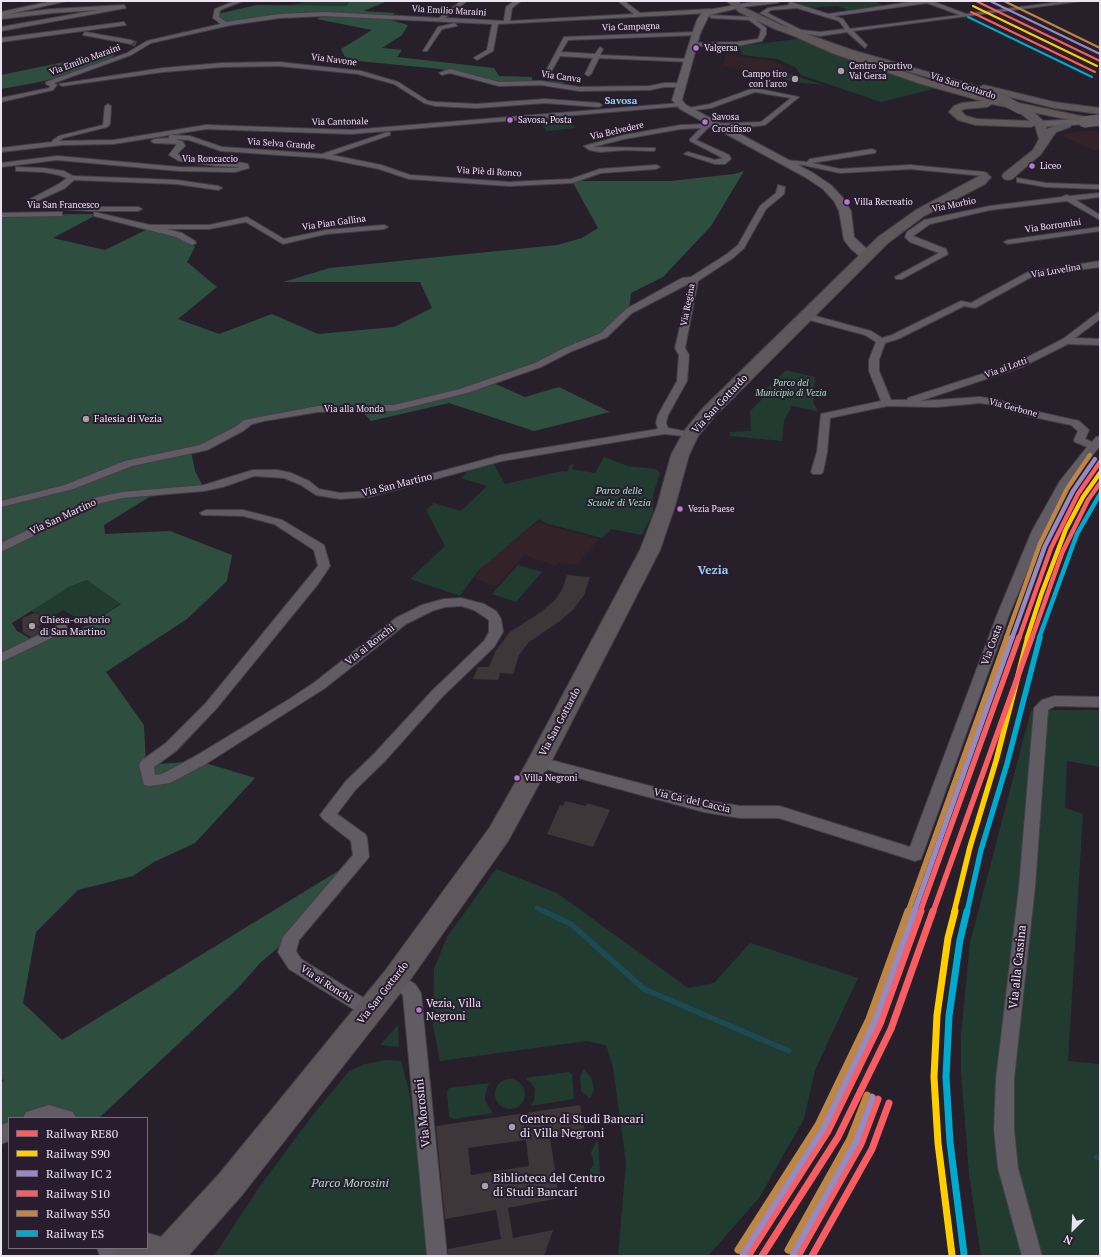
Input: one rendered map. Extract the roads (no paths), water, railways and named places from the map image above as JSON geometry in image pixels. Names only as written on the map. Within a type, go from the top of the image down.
[{"type":"highway","points":[[790,31],[804,39],[835,51],[925,82],[1025,110]]},
{"type":"highway","points":[[1037,125],[972,121],[959,116],[956,110],[962,106],[983,104],[1100,122]]},
{"type":"highway","points":[[1002,124],[1017,120],[1025,110]]},
{"type":"main road","points":[[1,14],[63,1]]},
{"type":"main road","points":[[706,1],[706,15],[696,34],[677,96],[683,107],[712,125],[785,162],[820,182],[839,200],[847,219],[848,237],[855,246],[866,255]]},
{"type":"main road","name":"Via San Gottardo","points":[[165,1256],[231,1184],[395,979],[467,882],[499,834],[539,762],[650,550],[666,506],[680,455],[690,435],[710,412],[805,316],[883,240],[920,213],[951,196],[1001,177],[1023,164],[1041,149],[1045,139],[1037,125],[1025,110],[998,97],[933,75],[849,52],[762,20],[734,4],[724,1]]},
{"type":"main road","points":[[706,15],[734,4],[772,2],[796,4]]},
{"type":"main road","points":[[734,4],[772,2]]},
{"type":"main road","points":[[933,75],[1054,105],[1100,111]]},
{"type":"main road","points":[[1037,125],[1066,125],[1084,122]]},
{"type":"main road","points":[[1037,125],[1100,122]]},
{"type":"main road","name":"Via San Gottardo","points":[[1033,156],[1037,125]]},
{"type":"main road","points":[[1045,139],[1052,130],[1066,125]]},
{"type":"main road","points":[[848,237],[864,242],[883,240]]},
{"type":"main road","points":[[128,1256],[136,1252],[147,1250],[157,1252],[165,1256]]},
{"type":"street","points":[[225,24],[216,18],[218,9],[240,1]]},
{"type":"street","points":[[440,20],[464,1]]},
{"type":"street","points":[[507,23],[509,7],[518,1]]},
{"type":"street","points":[[621,1],[639,16]]},
{"type":"street","points":[[830,15],[927,1],[966,15]]},
{"type":"street","points":[[865,46],[848,30],[841,20],[830,15],[796,4],[770,9],[764,13],[807,33],[820,34],[848,30],[1079,1]]},
{"type":"street","points":[[1,17],[39,12],[116,6],[124,7],[1,29]]},
{"type":"street","name":"Via Emilio Maraini","points":[[72,31],[136,43],[149,42],[225,24],[301,14],[496,23],[639,16],[706,15],[750,18],[764,28],[760,40],[737,44],[693,45]]},
{"type":"street","points":[[425,50],[441,27],[464,25],[465,21]]},
{"type":"street","points":[[477,58],[490,51],[496,23]]},
{"type":"street","points":[[1,40],[124,24]]},
{"type":"street","name":"Via Campagna","points":[[557,54],[566,38],[696,34]]},
{"type":"street","points":[[641,43],[643,36]]},
{"type":"street","points":[[588,74],[606,37]]},
{"type":"street","name":"Via Emilio Maraini","points":[[51,84],[129,54],[149,42]]},
{"type":"street","points":[[636,58],[638,51]]},
{"type":"street","points":[[548,71],[557,54],[688,61]]},
{"type":"street","name":"Via Navone","points":[[51,84],[163,70],[222,65],[279,64],[359,72],[396,83],[426,102],[435,104],[477,106],[545,100],[606,105]]},
{"type":"street","name":"Via Canva","points":[[442,73],[450,71],[483,81],[499,84],[541,83],[566,88],[592,90],[680,85]]},
{"type":"street","points":[[1,100],[44,91],[51,84]]},
{"type":"street","points":[[592,90],[589,98],[606,105],[613,111]]},
{"type":"street","name":"Via Cantonale","points":[[1,150],[51,144],[114,142],[206,127],[243,127],[330,132],[613,111],[711,106],[754,90],[796,97],[763,124],[745,126],[712,125]]},
{"type":"street","points":[[538,117],[532,110],[557,107],[556,103]]},
{"type":"street","points":[[51,144],[61,137],[105,126],[107,124],[108,106]]},
{"type":"street","points":[[688,154],[715,162],[722,162],[727,159],[726,157],[692,140],[712,125]]},
{"type":"street","name":"Via Belvedere","points":[[653,149],[625,148],[600,150],[591,149],[588,146],[624,137],[681,127],[712,125]]},
{"type":"street","name":"Via Selva Grande","points":[[114,142],[164,137],[190,138],[221,149],[323,156],[408,127]]},
{"type":"street","name":"Via Roncaccio","points":[[1,165],[57,158],[179,169],[235,170],[245,168],[245,166],[238,164],[218,164],[176,157],[173,153],[182,144],[175,141],[165,140],[112,147],[58,146],[51,144]]},
{"type":"street","points":[[803,163],[872,151]]},
{"type":"street","name":"Via Piè di Ronco","points":[[323,156],[381,167],[410,177],[509,184],[572,181],[600,171],[656,167]]},
{"type":"street","points":[[785,162],[803,163],[840,171],[910,167],[1001,177],[1046,184],[1100,187]]},
{"type":"street","points":[[1,170],[43,170],[61,173],[72,178],[176,182],[218,188]]},
{"type":"street","points":[[72,178],[62,186],[36,198],[31,203],[46,206],[92,209],[138,209]]},
{"type":"street","points":[[1046,184],[1100,218]]},
{"type":"street","name":"Via Regina","points":[[664,431],[661,423],[663,415],[682,381],[684,355],[680,348],[694,284],[693,280],[730,256],[741,246],[763,208],[780,194],[781,187]]},
{"type":"street","name":"Via Morbio","points":[[898,277],[944,254],[943,251],[912,240],[910,237],[910,234],[927,222],[990,208],[1100,194]]},
{"type":"street","name":"Via San Francesco","points":[[1,215],[98,214],[179,235],[192,243]]},
{"type":"street","name":"Via Pian Gallina","points":[[152,227],[209,227],[247,219],[283,242],[326,232],[384,226]]},
{"type":"street","name":"Via Borromini","points":[[1008,242],[1100,229]]},
{"type":"street","name":"Via Luvelina","points":[[881,341],[894,337],[968,304],[1031,274],[1100,264]]},
{"type":"street","name":"Via alla Monda","points":[[1,504],[69,487],[129,463],[203,448],[239,429],[248,422],[263,418],[318,409],[394,408],[463,391],[538,365],[567,350],[604,335],[629,311],[685,280],[693,280]]},
{"type":"street","name":"Via ai Lotti","points":[[903,403],[1019,365],[1066,341],[1100,314]]},
{"type":"street","points":[[805,316],[868,333],[881,341],[875,355],[873,365],[879,388],[887,403]]},
{"type":"street","points":[[1066,341],[1100,342]]},
{"type":"street","name":"Via Gerbone","points":[[816,472],[822,452],[825,416],[887,403],[937,404],[980,400],[995,402],[1032,414],[1062,419],[1075,423],[1084,430],[1079,440],[1096,442]]},
{"type":"street","name":"Via San Martino","points":[[1,548],[98,500],[122,495],[204,488],[219,485],[244,475],[265,473],[287,475],[305,483],[316,492],[325,495],[340,496],[369,494],[501,458],[664,431],[690,435]]},
{"type":"street","name":"Via Costa","points":[[915,855],[1003,615],[1030,548],[1056,496],[1096,442]]},
{"type":"street","name":"Via ai Ronchi","points":[[206,513],[243,513],[278,522],[320,548],[324,566],[314,581],[211,706],[171,747],[146,765],[149,781],[165,779],[199,761],[293,703],[320,685],[402,621],[427,608],[444,603],[461,602],[485,610],[495,619],[496,632],[489,644],[437,694],[379,758],[351,784],[328,815],[359,838],[361,857],[291,937],[287,952],[295,964],[369,1011]]},
{"type":"street","points":[[1,658],[61,628]]},
{"type":"street","name":"Via alla Cassina","points":[[1032,1256],[1008,1168],[1004,1130],[1005,1079],[1027,887],[1041,708],[1047,702],[1055,701],[1100,702]]},
{"type":"street","name":"Via Ca' del Caccia","points":[[539,762],[704,806],[740,812],[779,812],[915,855]]},
{"type":"street","name":"Via Morosini","points":[[395,979],[412,993],[437,1256]]},
{"type":"street","points":[[37,1117],[48,1114],[62,1117]]},
{"type":"waterway","points":[[537,908],[543,911]]},
{"type":"waterway","points":[[543,911],[571,924],[644,989],[789,1051]]},
{"type":"tunnel","points":[[131,42],[136,44]]},
{"type":"rail line","name":"RE80","points":[[976,1],[1100,61]]},
{"type":"rail line","name":"S50","points":[[1004,1],[1100,48]]},
{"type":"rail line","name":"S90","points":[[973,6],[1097,66]]},
{"type":"rail line","name":"S10","points":[[971,12],[1095,72]]},
{"type":"rail line","name":"ES","points":[[968,17],[1092,77]]},
{"type":"rail line","name":"S50","points":[[738,1250],[818,1125],[869,1019],[1040,544],[1067,489],[1090,455]]},
{"type":"rail line","name":"RE80","points":[[748,1256],[828,1131],[880,1024],[1051,548],[1078,494],[1100,462]]},
{"type":"rail line","name":"S90","points":[[952,1255],[938,1143],[934,1077],[937,1015],[948,938],[970,847],[996,761],[1024,648],[1041,595],[1066,529],[1083,497],[1100,473]]},
{"type":"rail line","name":"S10","points":[[762,1256],[838,1137],[891,1029],[1062,553],[1088,500],[1100,483]]},
{"type":"rail line","name":"ES","points":[[964,1254],[950,1142],[946,1077],[949,1016],[960,940],[981,850],[1007,764],[1035,651],[1052,599],[1077,534],[1100,494]]},
{"type":"rail line","name":"S50","points":[[788,1250],[850,1139],[867,1095]]},
{"type":"rail line","name":"RE80","points":[[798,1256],[861,1144],[878,1099]]},
{"type":"rail line","name":"S10","points":[[812,1256],[872,1149],[889,1103]]},
{"type":"place","name":"Valgersa","points":[[696,48]]},
{"type":"place","name":"Centro Sportivo Val Gersa","points":[[841,71]]},
{"type":"place","name":"Campo tiro con l'arco","points":[[795,79]]},
{"type":"place","name":"Savosa, Posta","points":[[510,120]]},
{"type":"place","name":"Savosa Crocifisso","points":[[705,122]]},
{"type":"place","name":"Liceo","points":[[1032,166]]},
{"type":"place","name":"Villa Recreatio","points":[[847,202]]},
{"type":"place","name":"Falesia di Vezia","points":[[86,419]]},
{"type":"place","name":"Vezia Paese","points":[[680,509]]},
{"type":"place","name":"Chiesa-oratorio di San Martino","points":[[32,626]]},
{"type":"place","name":"Villa Negroni","points":[[517,778]]},
{"type":"place","name":"Vezia, Villa Negroni","points":[[419,1010]]},
{"type":"place","name":"Centro di Studi Bancari di Villa Negroni","points":[[512,1127]]},
{"type":"place","name":"Biblioteca del Centro di Studi Bancari","points":[[485,1186]]},
{"type":"district","name":"Savosa","points":[[621,101]]},
{"type":"district","name":"Vezia","points":[[713,571]]},
{"type":"park label","name":"Parco del Municipio di Vezia","points":[[791,388]]},
{"type":"park label","name":"Parco delle Scuole di Vezia","points":[[619,496]]},
{"type":"park label","name":"Parco Morosini","points":[[350,1184]]}]
